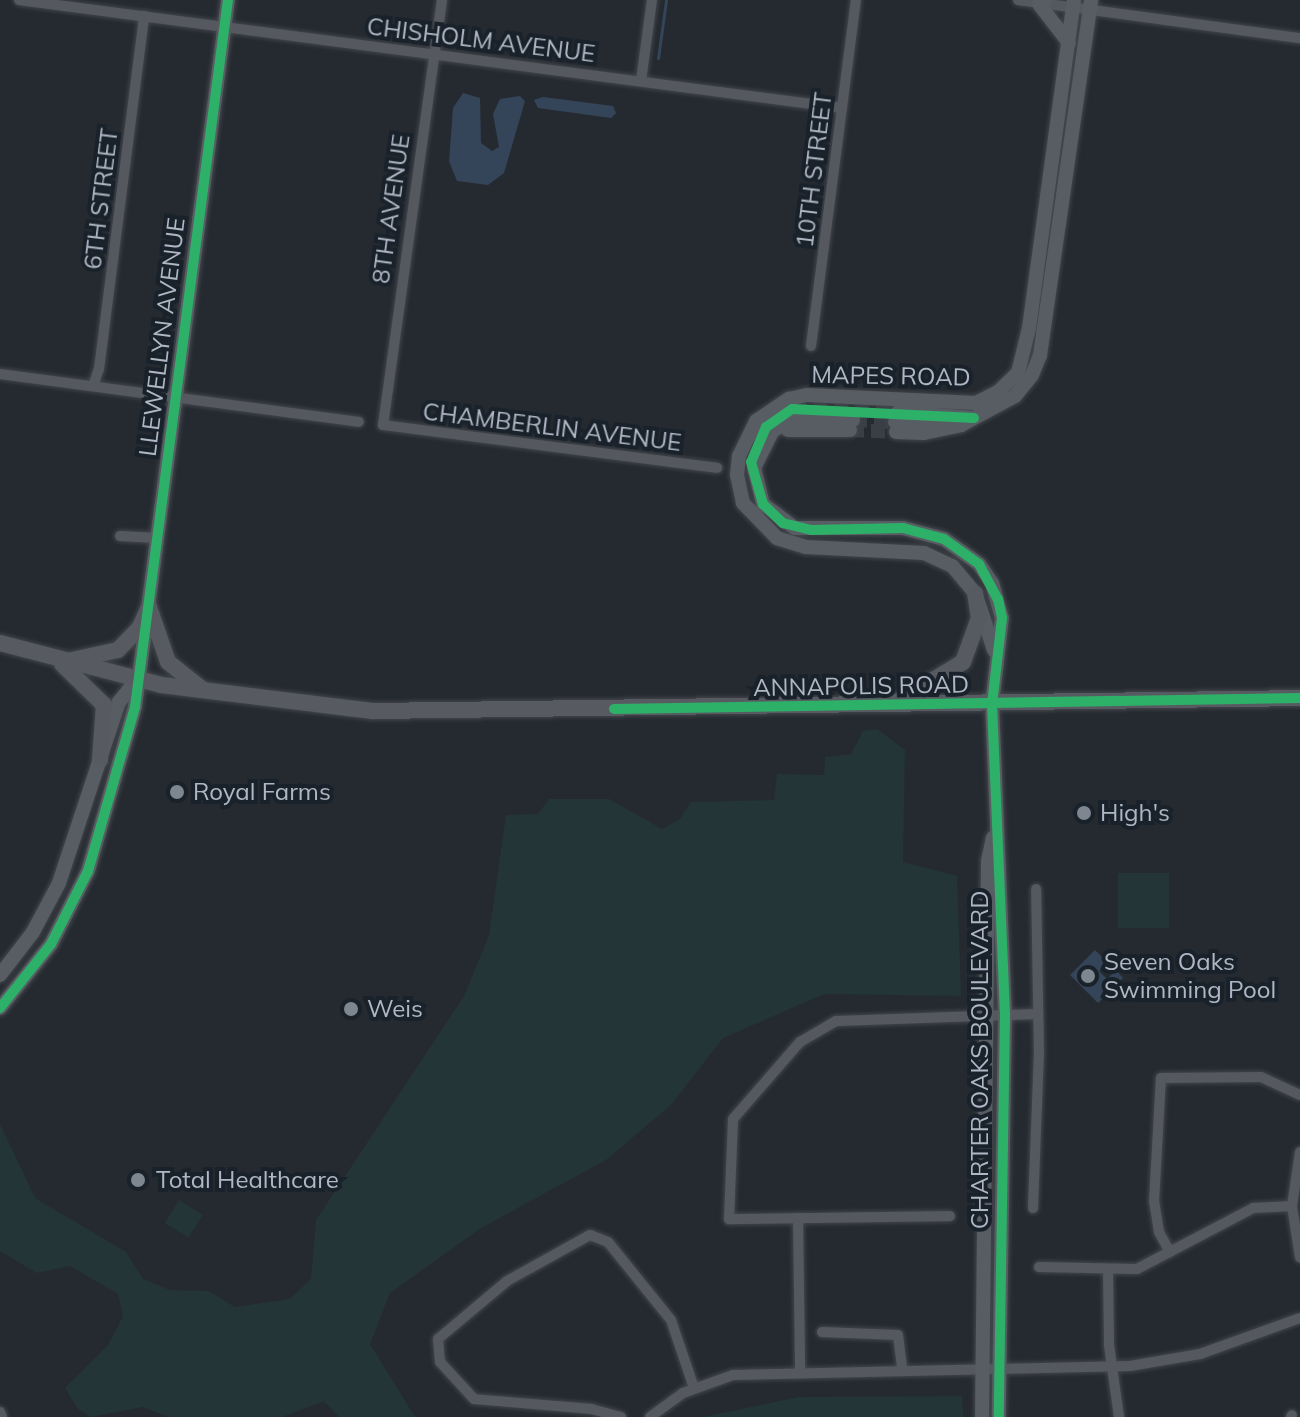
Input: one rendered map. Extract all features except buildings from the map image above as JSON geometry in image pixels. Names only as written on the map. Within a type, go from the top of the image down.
[{"type":"main road","points":[[892,705],[963,662],[979,618],[975,593]]},
{"type":"main road","points":[[58,660],[118,650],[140,627],[149,607]]},
{"type":"main road","points":[[149,607],[168,662],[207,692]]},
{"type":"main road","name":"ANNAPOLIS ROAD","points":[[0,643],[137,680],[207,692],[385,711],[1300,698]]},
{"type":"main road","points":[[58,660],[104,705],[100,760]]},
{"type":"street","name":"CHISHOLM AVENUE","points":[[19,0],[842,108]]},
{"type":"street","name":"LLEWELLYN AVENUE","points":[[0,1008],[51,944],[88,871],[137,680],[228,0]]},
{"type":"street","name":"8TH AVENUE","points":[[383,425],[442,0]]},
{"type":"street","points":[[641,81],[652,0]]},
{"type":"street","name":"10TH STREET","points":[[811,346],[856,0]]},
{"type":"street","points":[[1018,0],[1090,6],[1300,38]]},
{"type":"street","points":[[1042,2],[1069,43]]},
{"type":"street","name":"MAPES ROAD","points":[[997,658],[975,593],[952,566],[924,553],[806,547],[777,538],[743,503],[739,456],[756,421],[789,399],[807,395],[976,403],[1018,373],[1029,328],[1074,5]]},
{"type":"street","name":"MAPES ROAD","points":[[896,422],[943,430],[974,418],[1015,396],[1040,355],[1090,6]]},
{"type":"street","name":"6TH STREET","points":[[93,386],[99,369],[144,16]]},
{"type":"street","points":[[0,374],[359,422]]},
{"type":"street","name":"CHAMBERLIN AVENUE","points":[[383,425],[717,468]]},
{"type":"street","name":"MAPES ROAD","points":[[852,425],[784,432],[754,468],[763,504],[795,528],[903,528],[944,539],[966,553],[992,583],[1002,618],[992,704]]},
{"type":"street","points":[[120,536],[157,538]]},
{"type":"street","points":[[0,975],[33,932],[59,883],[119,702],[137,680]]},
{"type":"street","name":"CHARTER OAKS BOULEVARD","points":[[982,1417],[980,1368],[988,1016],[988,861],[994,832],[992,704]]},
{"type":"street","name":"CHARTER OAKS BOULEVARD","points":[[994,832],[1001,861],[1005,1015],[997,1367],[999,1417]]},
{"type":"street","points":[[1033,1208],[1038,1014],[1036,889]]},
{"type":"street","points":[[950,1216],[729,1219],[729,1130],[739,1109],[800,1042],[846,1018],[1038,1014]]},
{"type":"street","points":[[1170,1252],[1159,1232],[1154,1202],[1161,1078],[1261,1077],[1300,1095]]},
{"type":"street","points":[[1300,1152],[1292,1206],[1300,1257]]},
{"type":"street","points":[[1039,1267],[1137,1269],[1253,1208],[1292,1206]]},
{"type":"street","points":[[798,1218],[800,1370]]},
{"type":"street","points":[[621,1417],[592,1409],[474,1399],[440,1362],[438,1339],[507,1281],[590,1235],[608,1242],[671,1320],[694,1388]]},
{"type":"street","points":[[1108,1269],[1111,1366],[1119,1417]]},
{"type":"street","points":[[650,1417],[665,1402],[733,1375],[800,1370],[1111,1366],[1200,1354],[1300,1318]]},
{"type":"street","points":[[822,1332],[898,1335],[902,1369]]},
{"type":"shaded area","points":[[877,729],[905,750],[903,862],[957,876],[961,996],[824,994],[723,1038],[671,1105],[606,1160],[481,1228],[390,1293],[370,1344],[415,1417],[339,1417],[324,1401],[282,1417],[168,1417],[143,1407],[91,1417],[78,1409],[65,1388],[108,1345],[123,1316],[118,1294],[70,1266],[37,1273],[0,1251],[0,1124],[35,1198],[126,1252],[143,1279],[170,1290],[208,1291],[235,1307],[290,1299],[311,1279],[316,1220],[464,996],[489,935],[506,815],[538,814],[549,799],[609,799],[662,829],[679,820],[691,802],[774,800],[777,774],[824,775],[825,757],[851,754],[863,731]]},
{"type":"shaded area","points":[[1118,873],[1169,873],[1169,928],[1118,928]]},
{"type":"shaded area","points":[[179,1200],[203,1215],[188,1238],[165,1223]]},
{"type":"shaded area","points":[[962,1396],[963,1417],[703,1417],[799,1397]]},
{"type":"water","points":[[463,93],[480,98],[481,143],[492,151],[499,147],[493,114],[500,99],[520,96],[525,101],[504,173],[488,185],[457,181],[449,161],[453,108]]},
{"type":"water","points":[[543,97],[613,106],[616,113],[611,118],[538,108],[534,100]]},
{"type":"water","name":"Seven Oaks Swimming Pool","points":[[1095,950],[1108,963],[1099,971],[1107,979],[1116,970],[1123,978],[1098,1003],[1070,975]]},
{"type":"waterway","points":[[658,58],[666,0]]},
{"type":"tunnel","points":[[754,468],[751,462],[766,427],[792,409],[898,412]]},
{"type":"tunnel","points":[[853,420],[895,422]]},
{"type":"tunnel","points":[[850,430],[896,432]]},
{"type":"cycle path","points":[[0,1008],[51,944],[88,871],[135,707],[228,0]]},
{"type":"cycle path","points":[[974,418],[792,409],[766,427],[751,462],[763,504],[783,523],[811,530],[903,528],[944,539],[979,564],[998,599],[1002,618],[992,704],[1005,1015],[999,1417]]},
{"type":"cycle path","points":[[614,709],[1300,698]]},
{"type":"place","name":"Royal Farms","points":[[177,792]]},
{"type":"place","name":"High's","points":[[1084,813]]},
{"type":"place","name":"Seven Oaks Swimming Pool","points":[[1088,976]]},
{"type":"place","name":"Weis","points":[[351,1009]]},
{"type":"place","name":"Total Healthcare","points":[[138,1180]]}]
